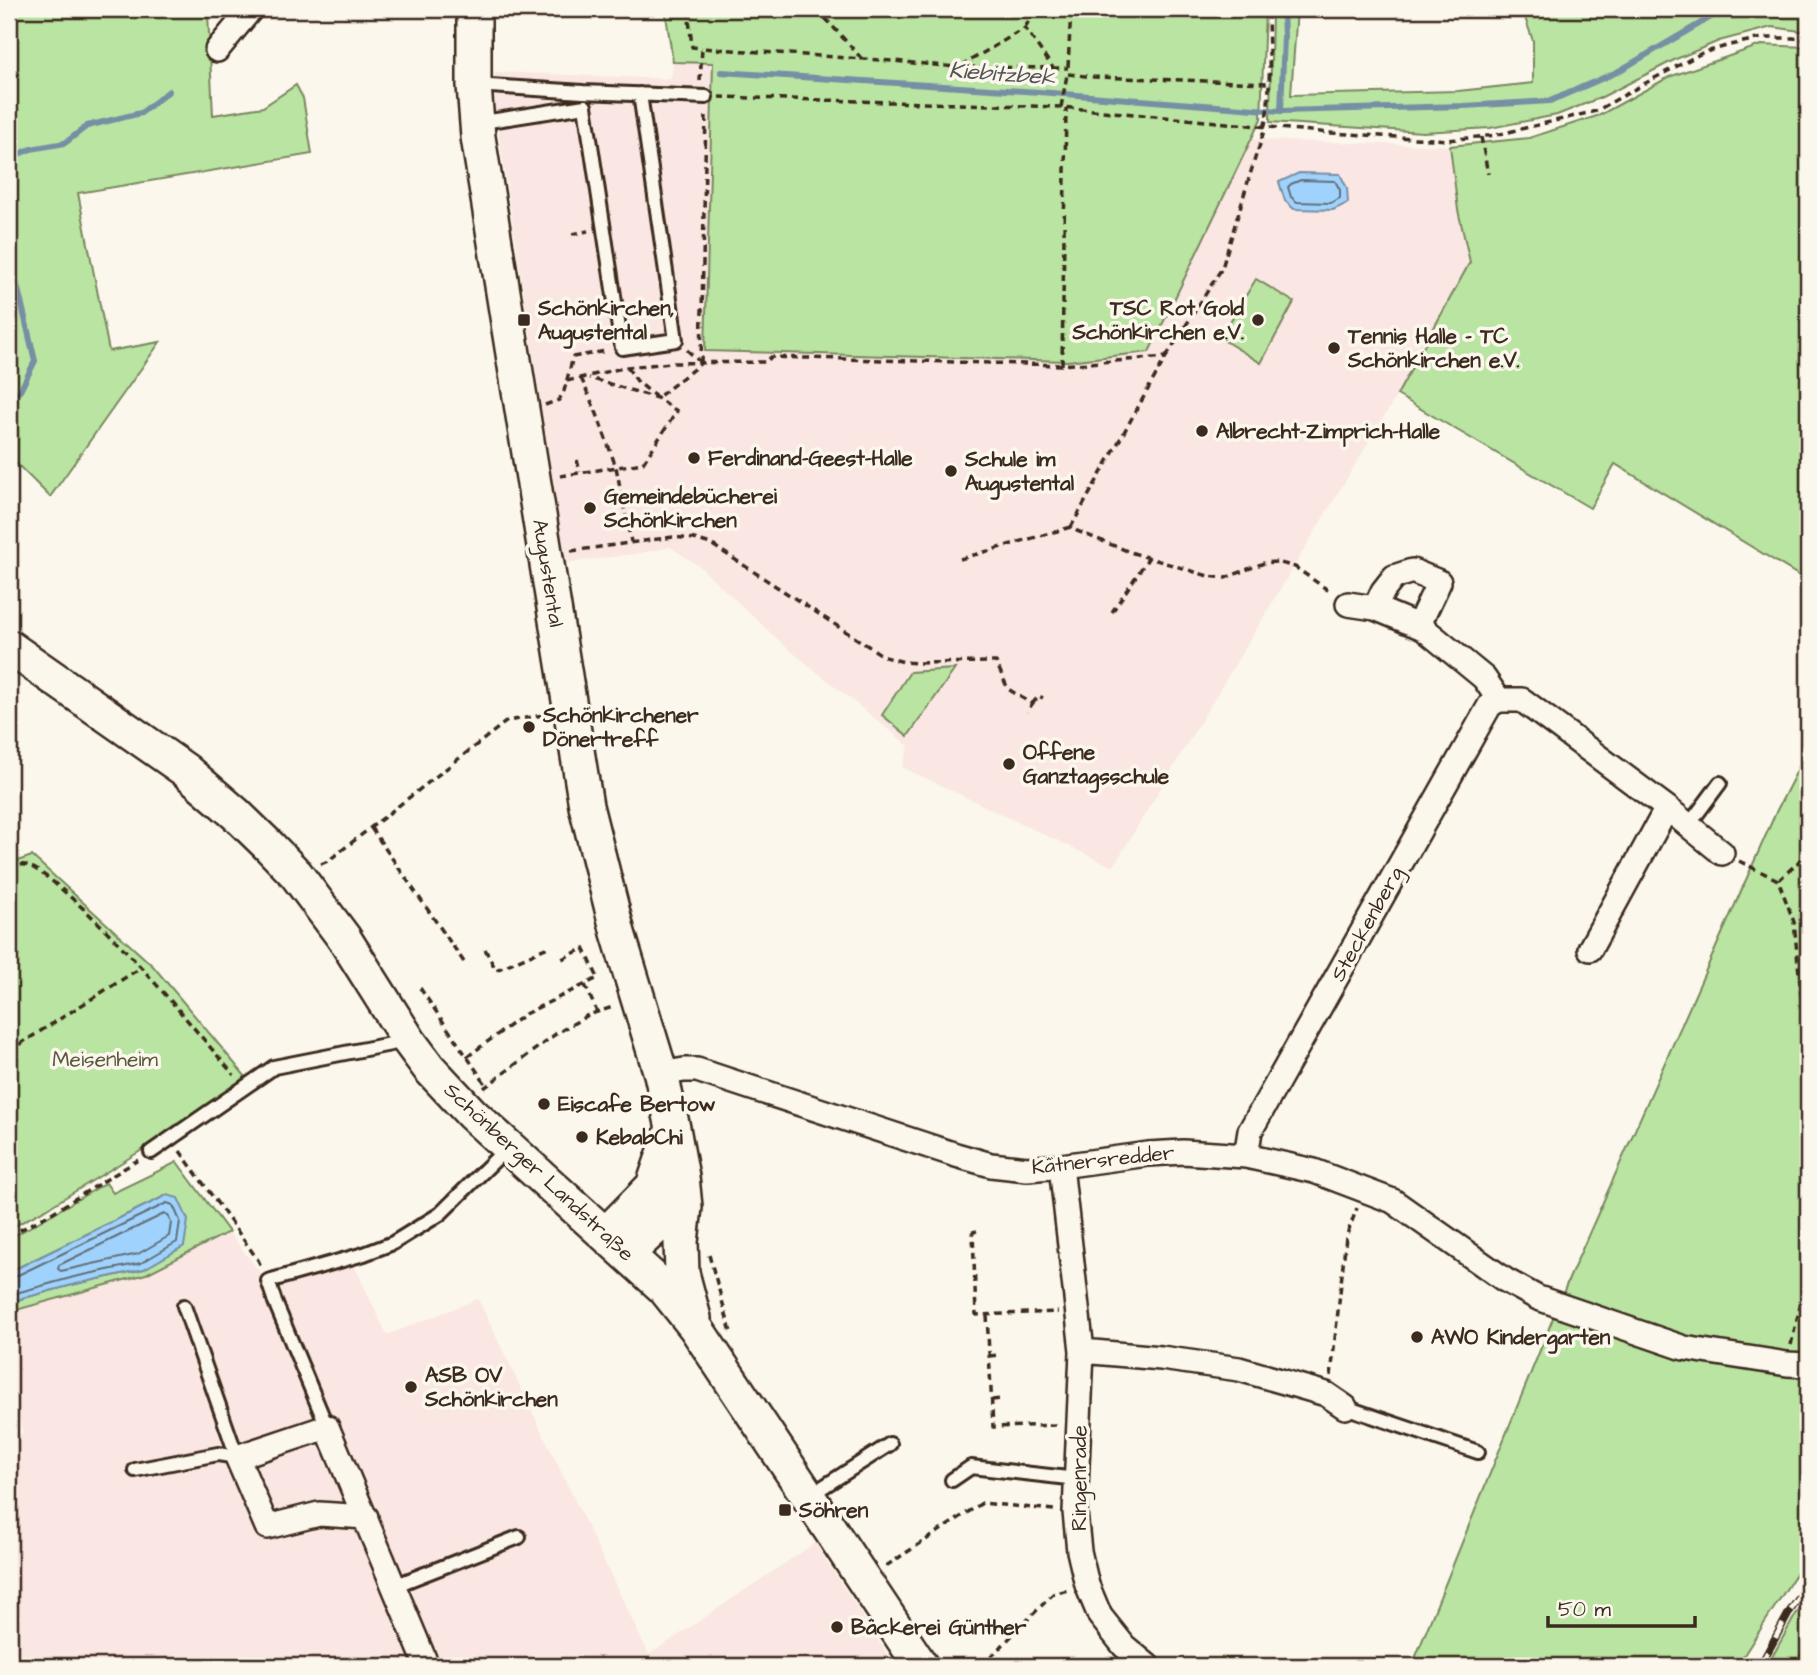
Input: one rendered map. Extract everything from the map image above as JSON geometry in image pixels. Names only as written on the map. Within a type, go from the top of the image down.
[{"type":"street","points":[[217,50],[251,9]]},
{"type":"street","name":"Augustental","points":[[474,9],[476,122],[586,806],[618,933],[661,1074],[673,1128],[685,1207],[681,1242],[682,1273],[696,1328]]},
{"type":"street","points":[[1375,608],[1394,577],[1412,570],[1439,582],[1421,620],[1423,628]]},
{"type":"street","points":[[1348,604],[1375,608],[1423,628],[1484,678],[1499,700],[1522,700],[1667,808],[1722,853]]},
{"type":"street","name":"Schönberger Landstraße","points":[[9,647],[185,770],[236,814],[296,874],[344,938],[429,1068],[475,1096],[509,1147],[663,1288],[696,1328],[920,1666]]},
{"type":"street","name":"Steckenberg","points":[[1246,1156],[1250,1131],[1483,717],[1490,705],[1499,700]]},
{"type":"street","points":[[1590,949],[1667,808]]},
{"type":"street","name":"Kätnersredder","points":[[661,1074],[697,1070],[991,1165],[1027,1169],[1183,1152],[1246,1156],[1314,1171],[1393,1201],[1505,1280],[1538,1298],[1684,1348],[1798,1364]]},
{"type":"street","points":[[616,1244],[653,1186],[673,1128]]},
{"type":"street","name":"Ringenrade","points":[[1061,1166],[1082,1351],[1075,1513],[1080,1551],[1087,1586],[1100,1616],[1124,1646],[1148,1666]]},
{"type":"street","points":[[616,1244],[657,1226],[670,1208],[682,1177]]},
{"type":"street","points":[[1082,1351],[1239,1369],[1325,1394],[1345,1407]]},
{"type":"street","points":[[366,1517],[319,1514],[267,1527],[237,1457],[327,1427],[366,1517],[427,1666]]},
{"type":"lane","points":[[474,85],[702,97]]},
{"type":"lane","points":[[476,122],[585,106],[622,348],[676,340],[639,94]]},
{"type":"lane","points":[[1688,826],[1720,783]]},
{"type":"lane","points":[[151,1152],[274,1067],[409,1041]]},
{"type":"lane","points":[[327,1427],[268,1281],[365,1254],[393,1243],[440,1214],[509,1147]]},
{"type":"lane","points":[[135,1471],[218,1454],[237,1457],[184,1306]]},
{"type":"lane","points":[[1345,1407],[1478,1452]]},
{"type":"lane","points":[[808,1496],[890,1444]]},
{"type":"lane","points":[[951,1480],[971,1467],[1077,1479]]},
{"type":"lane","points":[[394,1586],[519,1537]]},
{"type":"path","points":[[688,9],[692,47],[958,67],[1068,68]]},
{"type":"path","points":[[817,9],[862,59]]},
{"type":"path","points":[[958,67],[1025,28],[1035,9]]},
{"type":"path","points":[[1062,365],[1062,101],[1068,68],[1071,9]]},
{"type":"path","points":[[960,559],[1070,527],[1166,357],[1222,268],[1262,140],[1268,89],[1268,9]]},
{"type":"path","points":[[1025,28],[1053,68]]},
{"type":"path","points":[[702,97],[1063,108],[1331,134],[1448,140],[1480,137],[1596,111],[1702,53],[1761,38],[1808,40]]},
{"type":"path","points":[[701,363],[702,48]]},
{"type":"path","points":[[1067,76],[1268,83]]},
{"type":"path","points":[[1480,137],[1488,174]]},
{"type":"path","points":[[572,234],[586,231]]},
{"type":"path","points":[[534,481],[643,463],[677,411],[637,381],[627,367],[622,348],[573,357],[559,400]]},
{"type":"path","points":[[567,381],[627,367],[671,363],[766,362],[771,357],[1062,365],[1166,357]]},
{"type":"path","points":[[657,398],[701,363]]},
{"type":"path","points":[[587,377],[657,398]]},
{"type":"path","points":[[581,378],[616,467],[631,542]]},
{"type":"path","points":[[577,460],[580,472]]},
{"type":"path","points":[[1070,527],[1208,576],[1225,578],[1264,563],[1277,562],[1295,568],[1348,604]]},
{"type":"path","points":[[544,555],[673,537],[711,544],[885,657],[916,663],[996,662],[1008,689],[1032,704]]},
{"type":"path","points":[[1112,612],[1149,557]]},
{"type":"path","points":[[1027,712],[1039,696],[1043,698]]},
{"type":"path","points":[[296,874],[328,861],[507,722],[570,710]]},
{"type":"path","points":[[371,828],[464,962]]},
{"type":"path","points":[[1722,853],[1778,880],[1794,922],[1808,1048]]},
{"type":"path","points":[[1778,880],[1808,853]]},
{"type":"path","points":[[9,869],[18,865],[29,865],[107,930],[142,967],[244,1088]]},
{"type":"path","points":[[485,949],[496,970],[550,946]]},
{"type":"path","points":[[467,1057],[525,1014],[598,978],[584,948],[562,959]]},
{"type":"path","points":[[9,1051],[142,967]]},
{"type":"path","points":[[584,985],[597,1012]]},
{"type":"path","points":[[420,988],[467,1057],[475,1096],[557,1033],[588,1015],[639,999]]},
{"type":"path","points":[[171,1138],[258,1260],[268,1281]]},
{"type":"path","points":[[9,1236],[151,1152]]},
{"type":"path","points":[[1325,1394],[1333,1370],[1346,1237],[1364,1189]]},
{"type":"path","points":[[977,1231],[972,1232],[976,1315],[1078,1311]]},
{"type":"path","points":[[707,1247],[732,1336]]},
{"type":"path","points":[[1798,1364],[1808,1272]]},
{"type":"path","points":[[975,1276],[982,1276]]},
{"type":"path","points":[[987,1315],[993,1427],[1079,1424]]},
{"type":"path","points":[[989,1356],[999,1355]]},
{"type":"path","points":[[992,1400],[1002,1399]]},
{"type":"path","points":[[863,1581],[982,1503],[1075,1513]]},
{"type":"path","points":[[982,1666],[1053,1594],[1087,1586]]},
{"type":"path","points":[[1800,1666],[1808,1651]]},
{"type":"shaded area","name":"Schule im Augustental","points":[[673,62],[713,63],[705,351],[1067,361],[1149,352],[1252,138],[1450,146],[1458,210],[1470,262],[1397,395],[1113,867],[902,767],[909,746],[786,647],[698,565],[670,547],[566,563],[495,110],[494,72],[671,79]]},
{"type":"shaded area","points":[[229,1232],[262,1275],[292,1277],[353,1263],[387,1335],[478,1299],[649,1655],[815,1543],[894,1665],[9,1666],[9,1438],[23,1433],[9,1374],[9,1312],[146,1274]]},
{"type":"green space","points":[[18,9],[203,9],[208,14],[213,115],[263,107],[296,85],[303,98],[312,154],[78,193],[109,351],[160,342],[50,497],[9,456],[9,13]]},
{"type":"green space","points":[[665,9],[1265,9],[1261,119],[1149,352],[1067,361],[705,351],[713,63],[673,62]]},
{"type":"green space","points":[[1272,9],[1297,9],[1291,95],[1458,91],[1533,83],[1533,41],[1522,9],[1808,9],[1808,32],[1772,27],[1719,41],[1676,59],[1602,97],[1557,115],[1490,128],[1423,132],[1270,122]]},
{"type":"green space","points":[[1761,45],[1808,47],[1808,581],[1615,464],[1590,508],[1397,395],[1470,262],[1458,210],[1450,146],[1529,138],[1600,115],[1669,77]]},
{"type":"green space","name":"TSC Rot Gold Schönkirchen e.V.","points":[[1256,279],[1294,302],[1261,363],[1220,338]]},
{"type":"green space","points":[[955,669],[908,736],[882,715],[910,672]]},
{"type":"green space","points":[[1808,749],[1808,1555],[1737,1666],[1412,1666],[1568,1281],[1777,810]]},
{"type":"green space","name":"Meisenheim","points":[[32,856],[153,966],[246,1077],[160,1139],[9,1229],[9,864]]},
{"type":"green space","points":[[177,1162],[229,1232],[146,1274],[9,1312],[9,1302],[144,1269],[167,1195],[9,1272],[9,1239],[106,1183],[113,1193]]},
{"type":"green space","points":[[1808,1599],[1808,1640],[1795,1666],[1767,1666],[1796,1614]]},
{"type":"water","points":[[1299,173],[1340,174],[1347,188],[1348,203],[1333,210],[1294,209],[1285,201],[1279,182]]},
{"type":"water","points":[[167,1195],[178,1198],[188,1220],[184,1246],[144,1269],[9,1302],[9,1272]]},
{"type":"waterway","name":"Kiebitzbek","points":[[1281,111],[1283,9]]},
{"type":"waterway","name":"Kiebitzbek","points":[[721,72],[1039,92],[1281,111],[1550,101],[1617,72],[1718,13],[1733,9]]},
{"type":"waterway","points":[[9,158],[31,149],[65,143],[87,126],[141,113],[169,91]]},
{"type":"waterway","points":[[9,256],[35,361],[20,391],[9,396]]},
{"type":"railway","points":[[1760,1666],[1790,1611],[1808,1585]]},
{"type":"place","name":"Schönkirchen, Augustental","points":[[524,320]]},
{"type":"place","name":"TSC Rot Gold Schönkirchen e.V.","points":[[1258,320]]},
{"type":"place","name":"Tennis Halle - TC Schönkirchen e.V.","points":[[1334,348]]},
{"type":"place","name":"Albrecht-Zimprich-Halle","points":[[1202,431]]},
{"type":"place","name":"Ferdinand-Geest-Halle","points":[[694,458]]},
{"type":"place","name":"Schule im Augustental","points":[[951,471]]},
{"type":"place","name":"Gemeindebücherei Schönkirchen","points":[[590,508]]},
{"type":"place","name":"Schönkirchener Dönertreff","points":[[529,727]]},
{"type":"place","name":"Offene Ganztagsschule","points":[[1009,764]]},
{"type":"place","name":"Eiscafe Bertow","points":[[544,1104]]},
{"type":"place","name":"KebabChi","points":[[582,1137]]},
{"type":"place","name":"AWO Kindergarten","points":[[1417,1337]]},
{"type":"place","name":"ASB OV Schönkirchen","points":[[411,1387]]},
{"type":"place","name":"Söhren","points":[[785,1510]]},
{"type":"place","name":"Bäckerei Günther","points":[[837,1627]]}]
